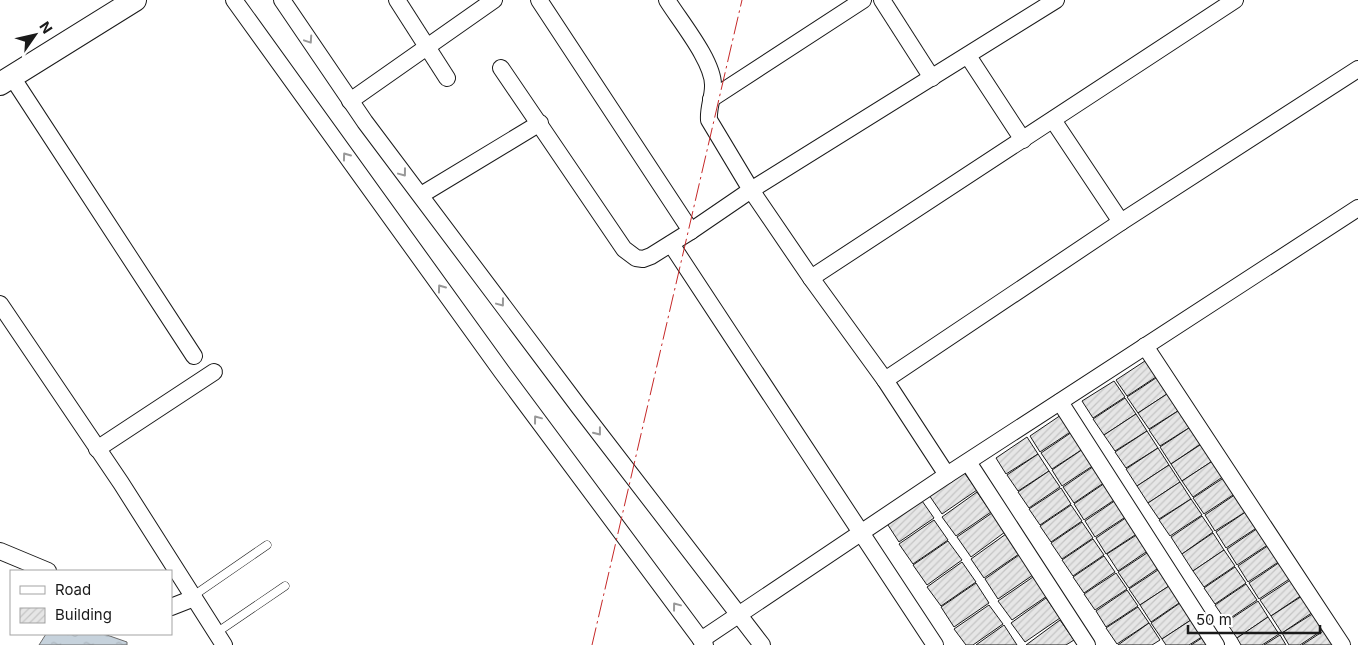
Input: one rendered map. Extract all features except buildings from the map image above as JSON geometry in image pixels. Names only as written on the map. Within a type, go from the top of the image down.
[{"type":"street","points":[[135,0],[6,80],[194,356]]},
{"type":"street","points":[[234,0],[502,372],[703,642],[739,615],[947,475],[1358,208]]},
{"type":"street","points":[[282,0],[350,101],[585,415],[762,645]]},
{"type":"street","points":[[397,0],[447,78]]},
{"type":"street","points":[[350,101],[494,0]]},
{"type":"street","points":[[539,0],[691,231]]},
{"type":"street","points":[[667,0],[710,68],[714,86],[709,108],[709,120],[751,190],[811,278],[885,380],[947,475]]},
{"type":"street","points":[[712,99],[863,0]]},
{"type":"street","points":[[882,0],[932,78]]},
{"type":"street","points":[[501,68],[540,122],[624,249],[636,258],[643,259],[671,244],[751,190],[1056,0]]},
{"type":"street","points":[[811,278],[1235,0]]},
{"type":"street","points":[[968,56],[1023,140]]},
{"type":"street","points":[[885,380],[1121,222],[1358,69]]},
{"type":"street","points":[[1053,120],[1121,222]]},
{"type":"street","points":[[421,196],[540,122]]},
{"type":"street","points":[[671,244],[935,645]]},
{"type":"street","points":[[0,304],[121,483],[220,639]]},
{"type":"street","points":[[1145,346],[1342,645]]},
{"type":"street","points":[[97,449],[214,372]]},
{"type":"street","points":[[1060,402],[1216,645]]},
{"type":"street","points":[[968,462],[1087,645]]},
{"type":"street","points":[[0,551],[46,570]]},
{"type":"street","points":[[172,606],[193,597]]},
{"type":"lane","points":[[193,597],[267,545]]},
{"type":"lane","points":[[220,639],[285,586]]},
{"type":"water","points":[[45,635],[107,635],[127,642],[127,645],[39,645]]},
{"type":"power","points":[[592,645],[742,0]]}]
